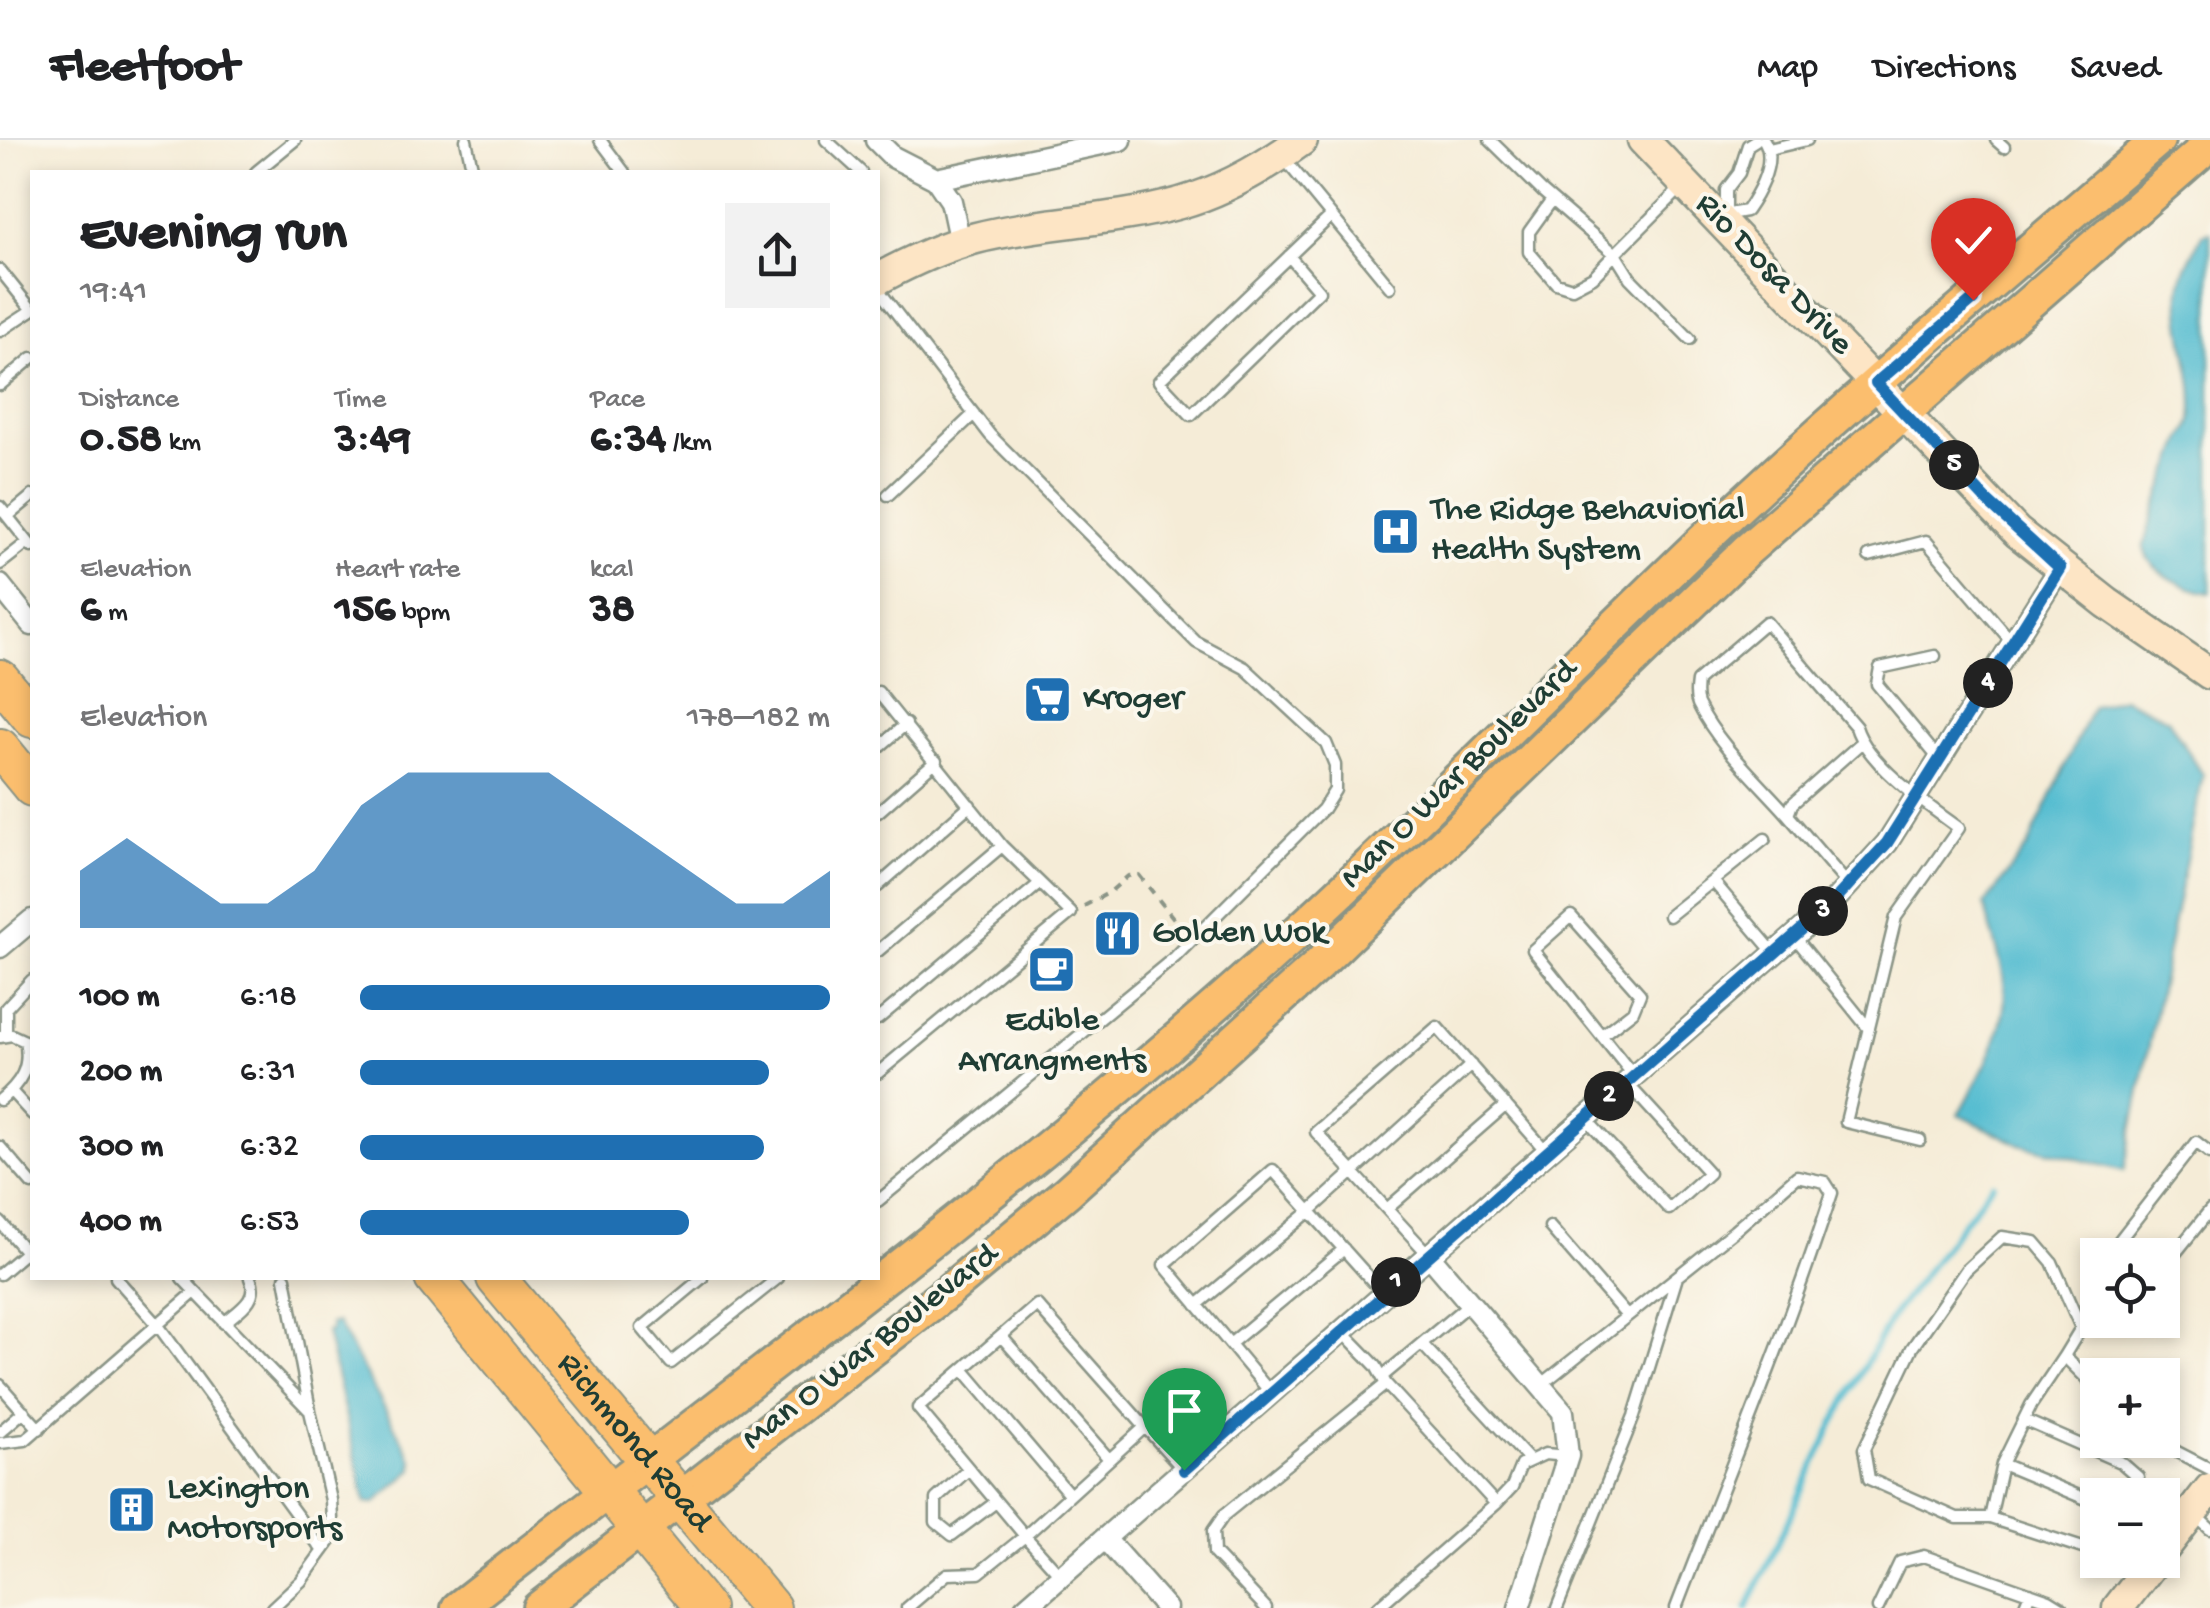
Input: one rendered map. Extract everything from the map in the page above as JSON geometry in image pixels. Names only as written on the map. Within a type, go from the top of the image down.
[{"type":"highway","points":[[0,679],[30,716]]},
{"type":"highway","points":[[0,748],[30,785]]},
{"type":"highway","name":"Richmond Road","points":[[436,1280],[706,1608]]},
{"type":"highway","name":"Richmond Road","points":[[498,1280],[771,1608]]},
{"type":"main road","name":"Man O War Boulevard","points":[[458,1608],[978,1206],[1217,1004],[1376,858],[1704,540],[1876,383],[2158,140]]},
{"type":"main road","name":"Man O War Boulevard","points":[[540,1608],[948,1291],[1084,1178],[1318,966],[1651,641],[1904,410],[2210,144]]},
{"type":"street","points":[[876,140],[893,157],[936,179],[951,201],[960,242]]},
{"type":"street","points":[[936,179],[1122,140]]},
{"type":"street","name":"Rio Dosa Drive","points":[[1644,140],[1722,216],[1987,501],[2060,568],[2210,674]]},
{"type":"street","points":[[880,278],[960,242],[1014,230],[1093,222],[1186,202],[1249,174],[1285,145]]},
{"type":"street","points":[[1025,1608],[1849,886],[1887,843],[2060,568]]},
{"type":"street","points":[[0,585],[30,622]]},
{"type":"street","points":[[0,946],[30,922]]},
{"type":"street","points":[[1428,1254],[1563,1412],[1568,1456],[1518,1608]]},
{"type":"street","points":[[2180,1535],[2204,1510]]},
{"type":"street","points":[[1106,1540],[1166,1608]]},
{"type":"street","points":[[2118,1608],[2142,1578]]},
{"type":"lane","points":[[258,170],[295,140]]},
{"type":"lane","points":[[466,140],[474,170]]},
{"type":"lane","points":[[600,140],[622,170]]},
{"type":"lane","points":[[826,140],[859,170]]},
{"type":"lane","points":[[1490,140],[1615,254],[1630,278],[1690,339]]},
{"type":"lane","points":[[1763,143],[1768,165],[1757,195],[1746,211],[1722,216],[1726,190],[1740,172],[1748,145],[1763,143],[1807,140]]},
{"type":"lane","points":[[1285,145],[1331,216],[1390,287]]},
{"type":"lane","points":[[1552,200],[1529,232],[1529,252],[1556,284],[1572,288],[1592,276],[1685,184]]},
{"type":"lane","points":[[1289,256],[1320,291],[1190,415],[1159,381],[1289,256],[1331,216]]},
{"type":"lane","points":[[0,270],[30,308]]},
{"type":"lane","points":[[880,292],[990,436],[1196,642],[1245,668],[1326,743],[1335,765],[1335,790],[1323,809],[1191,941],[880,1199]]},
{"type":"lane","points":[[0,331],[30,311]]},
{"type":"lane","points":[[0,384],[30,360]]},
{"type":"lane","points":[[888,495],[974,414]]},
{"type":"lane","points":[[8,516],[30,498]]},
{"type":"lane","points":[[0,506],[30,544],[0,564]]},
{"type":"lane","points":[[1870,556],[1926,541],[2012,643]]},
{"type":"lane","points":[[1849,886],[1728,747],[1698,704],[1697,681],[1766,622],[1856,728],[1861,743],[1916,798],[1959,828],[1896,917],[1846,1122],[1920,1140]]},
{"type":"lane","points":[[1934,656],[1880,668],[1877,684],[1940,760]]},
{"type":"lane","points":[[880,694],[1002,846],[1071,913],[880,1071]]},
{"type":"lane","points":[[880,746],[906,724]]},
{"type":"lane","points":[[1788,815],[1792,804],[1861,743]]},
{"type":"lane","points":[[880,810],[936,761]]},
{"type":"lane","points":[[880,884],[970,805]]},
{"type":"lane","points":[[1669,916],[1765,839]]},
{"type":"lane","points":[[880,950],[1002,846]]},
{"type":"lane","points":[[1712,881],[1774,953]]},
{"type":"lane","points":[[880,1016],[1039,884]]},
{"type":"lane","points":[[1584,1117],[1669,1209],[1709,1173],[1629,1078],[1602,1035],[1533,950],[1571,916],[1640,994],[1633,1011],[1602,1035]]},
{"type":"lane","points":[[1794,936],[1869,1029]]},
{"type":"lane","points":[[0,1100],[29,1070],[25,1040],[3,1036],[6,1008],[30,982]]},
{"type":"lane","points":[[1428,1254],[1316,1132],[1437,1027],[1546,1151]]},
{"type":"lane","points":[[1198,1305],[1310,1211],[1471,1065]]},
{"type":"lane","points":[[11,1091],[30,1112]]},
{"type":"lane","points":[[1387,1209],[1506,1105]]},
{"type":"lane","points":[[2121,1238],[2196,1142],[2210,1153]]},
{"type":"lane","points":[[0,1147],[30,1182]]},
{"type":"lane","points":[[1270,1392],[1164,1264],[1273,1170],[1383,1294]]},
{"type":"lane","points":[[1540,1386],[1797,1176],[1825,1182],[1832,1193],[1792,1314],[1750,1412],[1676,1608]]},
{"type":"lane","points":[[2180,1248],[2210,1210]]},
{"type":"lane","points":[[0,1222],[30,1250],[0,1274]]},
{"type":"lane","points":[[1550,1227],[1627,1316]]},
{"type":"lane","points":[[1990,1518],[2002,1464],[2024,1420],[2081,1328],[2052,1262],[2035,1242],[2002,1237],[1966,1270],[1912,1348],[1864,1449],[1869,1479],[1957,1518],[1990,1518],[2080,1546]]},
{"type":"lane","points":[[1230,1344],[1344,1249]]},
{"type":"lane","points":[[1557,1608],[1634,1416],[1677,1277]]},
{"type":"lane","points":[[118,1280],[158,1324],[324,1550]]},
{"type":"lane","points":[[184,1280],[310,1411]]},
{"type":"lane","points":[[224,1323],[250,1300],[254,1290],[251,1280]]},
{"type":"lane","points":[[272,1608],[302,1581],[333,1537],[331,1500],[285,1280]]},
{"type":"lane","points":[[700,1280],[642,1328],[671,1363],[775,1280]]},
{"type":"lane","points":[[0,1442],[25,1440],[194,1292]]},
{"type":"lane","points":[[1266,1608],[1214,1553],[1211,1540],[1217,1521],[1470,1304]]},
{"type":"lane","points":[[1062,1577],[918,1408],[1037,1305],[1184,1470]]},
{"type":"lane","points":[[1341,1330],[1496,1504]]},
{"type":"lane","points":[[1001,1336],[1109,1459]]},
{"type":"lane","points":[[1422,1344],[1529,1460]]},
{"type":"lane","points":[[2064,1356],[2080,1372]]},
{"type":"lane","points":[[963,1369],[1070,1495]]},
{"type":"lane","points":[[0,1385],[39,1429]]},
{"type":"lane","points":[[0,1432],[24,1411]]},
{"type":"lane","points":[[2024,1420],[2122,1463],[2138,1478]]},
{"type":"lane","points":[[907,1608],[947,1574],[978,1573],[1025,1536],[1145,1426]]},
{"type":"lane","points":[[1377,1608],[1496,1504],[1512,1487],[1520,1466],[1545,1454],[1568,1456]]},
{"type":"lane","points":[[2180,1454],[2210,1469]]},
{"type":"lane","points":[[2002,1464],[2080,1496]]},
{"type":"lane","points":[[968,1469],[936,1499],[936,1522],[952,1535],[996,1502]]},
{"type":"lane","points":[[1878,1608],[1900,1562],[1924,1556],[2062,1608]]},
{"type":"lane","points":[[2024,1608],[2030,1593]]},
{"type":"path","points":[[1071,913],[1110,892],[1128,876],[1139,876],[1191,941]]},
{"type":"water","points":[[2210,231],[2210,593],[2181,584],[2161,572],[2144,548],[2191,423],[2192,388],[2180,290],[2202,234]]},
{"type":"water","points":[[2123,698],[2168,719],[2203,775],[2124,1171],[2019,1144],[1959,1115],[1990,1053],[2005,1001],[2000,960],[1984,906],[2027,847],[2093,706]]},
{"type":"water","points":[[337,1322],[413,1460],[413,1470],[375,1503],[366,1503],[326,1332],[331,1330],[330,1324]]},
{"type":"waterway","points":[[1747,1608],[1835,1421],[1890,1319],[1993,1184]]},
{"type":"place","name":"The Ridge Behaviorial Health System","points":[[1396,531]]},
{"type":"place","name":"Kroger","points":[[1048,700]]},
{"type":"place","name":"Golden Wok","points":[[1117,934]]},
{"type":"place","name":"Edible Arrangments","points":[[1052,970]]},
{"type":"place","name":"Lexington Motorsports","points":[[132,1510]]},
{"type":"route","points":[[1184,1470],[1832,903],[1887,843],[2060,568],[2017,532],[1876,383],[1973,300]]}]
